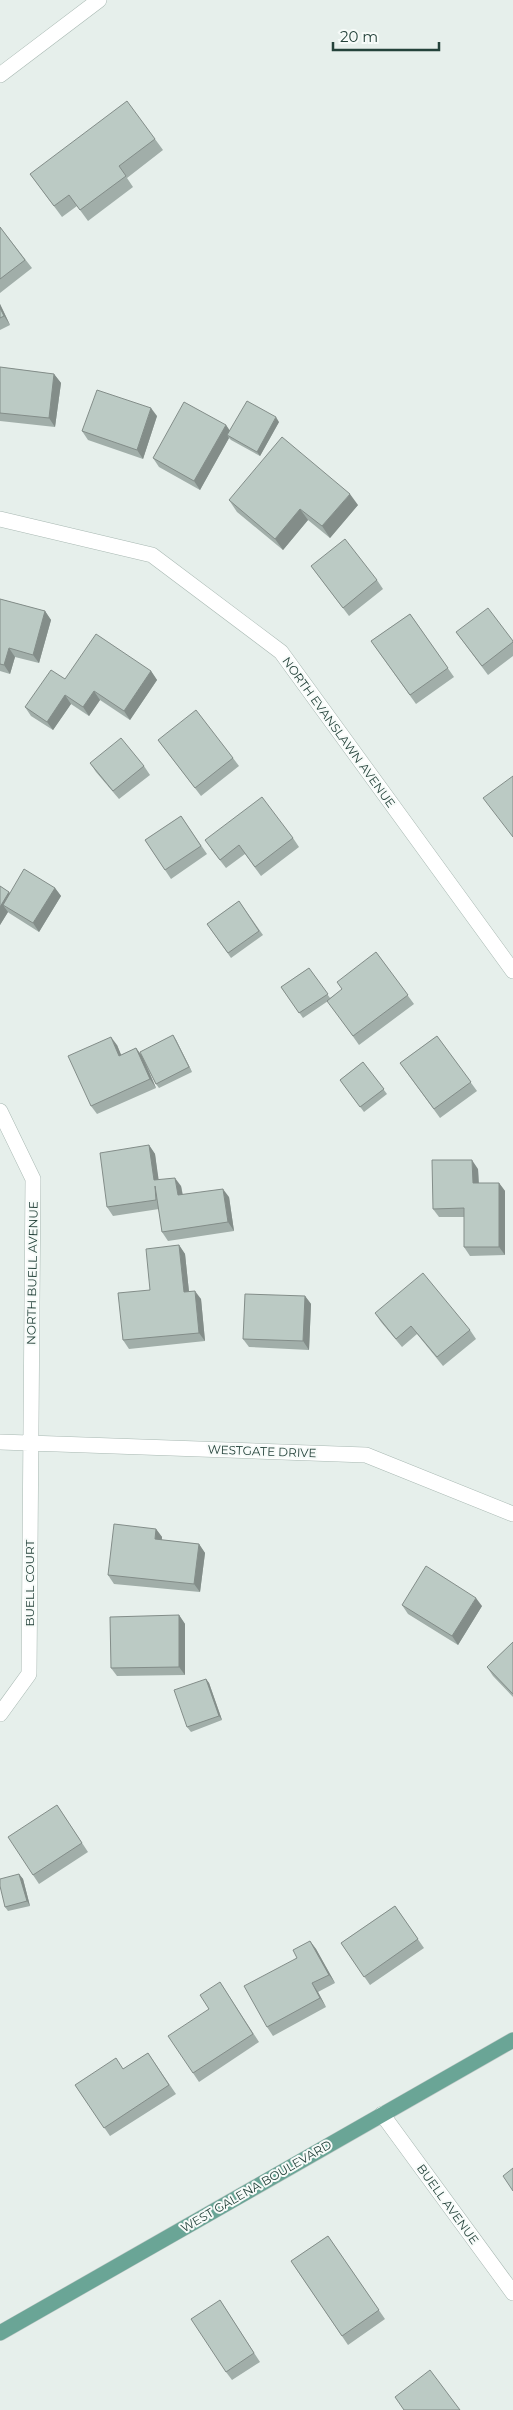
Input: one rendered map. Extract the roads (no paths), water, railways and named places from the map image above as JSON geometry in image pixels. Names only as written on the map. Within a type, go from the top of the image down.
[{"type":"main road","name":"WEST GALENA BOULEVARD","points":[[0,2333],[513,2040]]},
{"type":"street","points":[[0,75],[99,0]]},
{"type":"street","name":"NORTH EVANSLAWN AVENUE","points":[[0,519],[152,556],[281,652],[513,971]]},
{"type":"street","name":"NORTH BUELL AVENUE","points":[[0,1111],[33,1179],[29,1442]]},
{"type":"street","name":"WESTGATE DRIVE","points":[[0,1442],[366,1455],[513,1513]]},
{"type":"street","name":"BUELL COURT","points":[[0,1714],[29,1674],[29,1442]]},
{"type":"street","name":"BUELL AVENUE","points":[[382,2114],[513,2293]]}]
